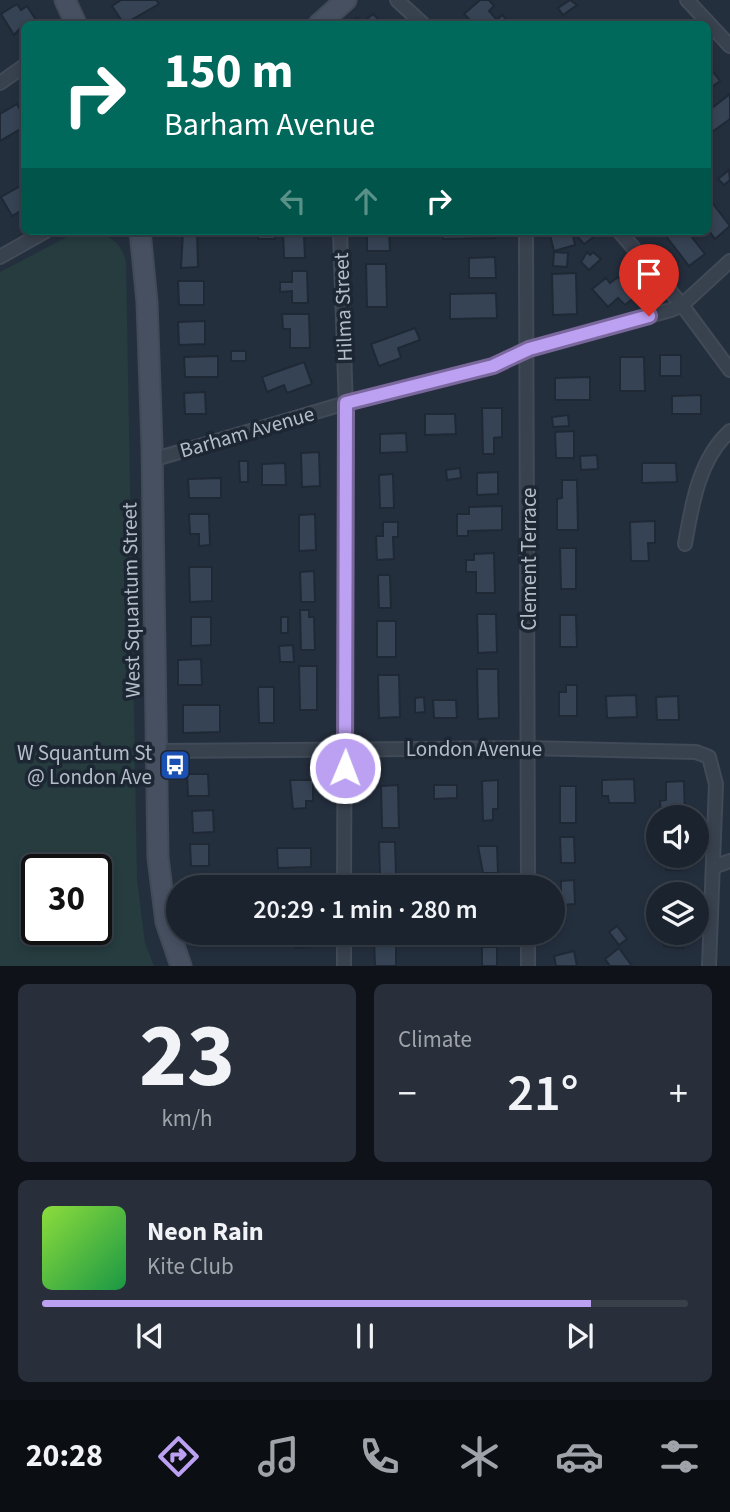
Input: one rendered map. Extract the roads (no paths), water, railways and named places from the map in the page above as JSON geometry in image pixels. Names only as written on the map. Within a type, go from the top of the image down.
[{"type":"main road","points":[[65,0],[75,21]]},
{"type":"main road","points":[[322,21],[346,0]]},
{"type":"main road","name":"West Squantum Street","points":[[140,235],[146,294],[152,460],[155,751],[160,886],[169,933],[181,966]]},
{"type":"street","points":[[397,0],[420,21]]},
{"type":"street","points":[[687,0],[707,21]]},
{"type":"street","points":[[711,26],[730,46]]},
{"type":"street","points":[[0,83],[21,68]]},
{"type":"street","points":[[0,257],[39,235]]},
{"type":"street","name":"Hilma Street","points":[[340,235],[346,403],[344,875]]},
{"type":"street","name":"Clement Terrace","points":[[526,235],[529,349],[528,875]]},
{"type":"street","points":[[622,235],[682,305],[730,370]]},
{"type":"street","name":"Barham Avenue","points":[[152,460],[346,403],[493,366],[529,349],[682,305],[730,261]]},
{"type":"street","points":[[685,544],[700,477],[717,443],[730,430]]},
{"type":"street","name":"London Avenue","points":[[155,751],[527,748],[696,752],[709,757],[716,784],[713,867]]},
{"type":"street","points":[[709,966],[713,867],[730,861]]},
{"type":"street","points":[[344,945],[344,966]]},
{"type":"street","points":[[528,945],[528,966]]},
{"type":"place","name":"W Squantum St @ London Ave","points":[[175,765]]}]
